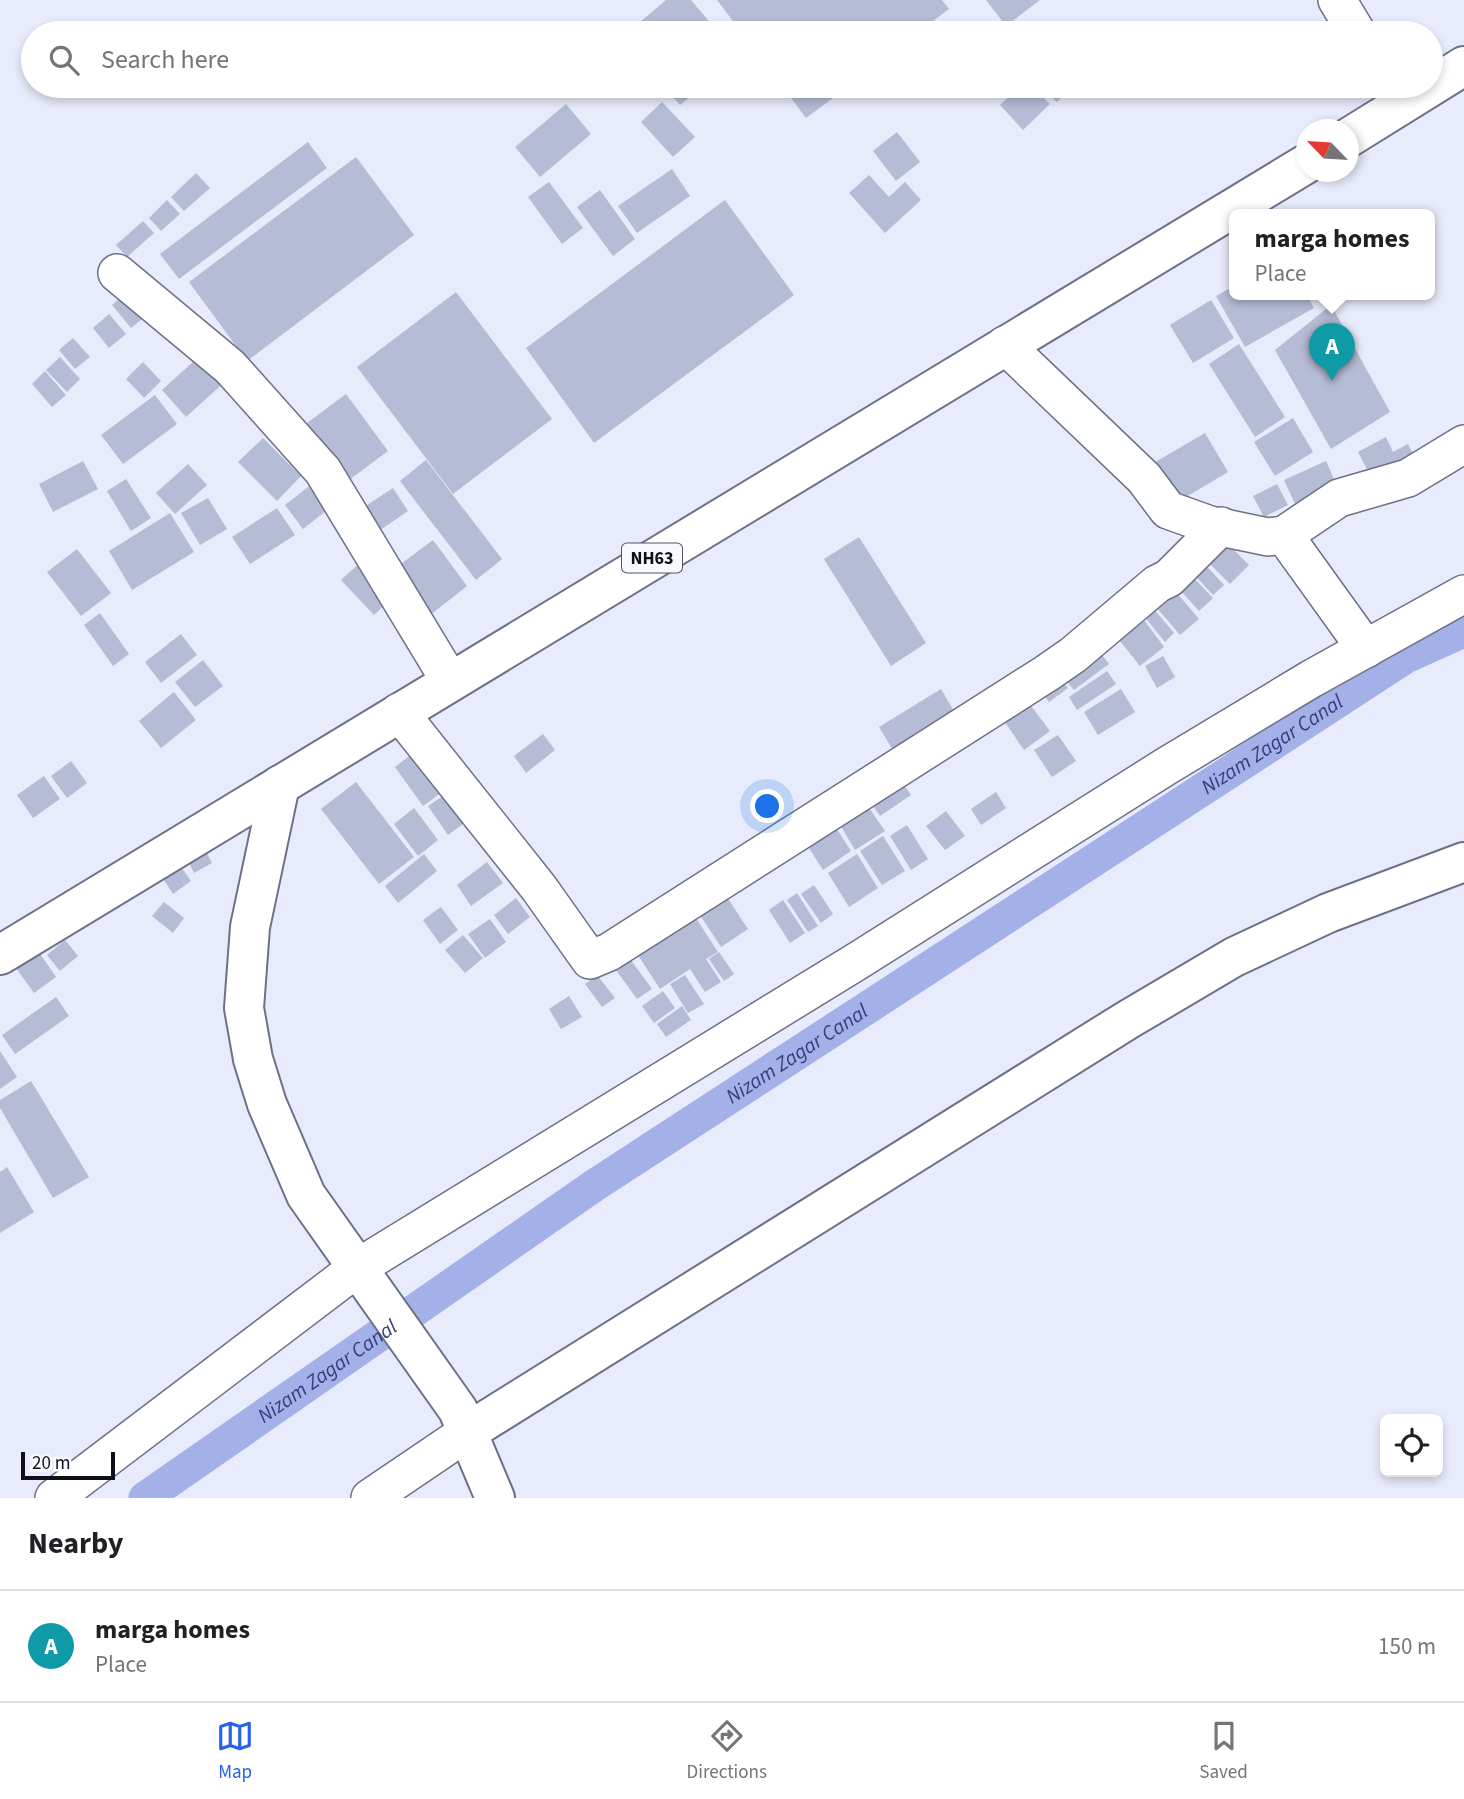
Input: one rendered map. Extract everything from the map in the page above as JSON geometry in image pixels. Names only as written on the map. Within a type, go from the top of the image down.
[{"type":"main road","points":[[1443,75],[1464,66]]},
{"type":"main road","points":[[1359,129],[1392,98]]},
{"type":"main road","name":"NH63","points":[[1232,209],[1296,171]]},
{"type":"main road","name":"NH63","points":[[0,956],[1229,211]]},
{"type":"main road","points":[[280,785],[250,928],[244,1008],[253,1059],[267,1104],[306,1195],[464,1421],[495,1498]]},
{"type":"main road","points":[[464,1421],[1234,957],[1328,913],[1464,862]]},
{"type":"street","points":[[1337,0],[1350,21]]},
{"type":"street","points":[[117,273],[230,368],[323,471],[450,681]]},
{"type":"street","points":[[1005,345],[1144,478],[1168,510],[1268,537],[1284,535],[1339,498],[1408,478],[1464,444]]},
{"type":"street","points":[[399,712],[539,888],[590,960],[609,952],[1055,667],[1169,578],[1221,526]]},
{"type":"street","points":[[1284,535],[1366,649]]},
{"type":"street","points":[[54,1498],[359,1272],[1165,767],[1464,594]]},
{"type":"street","points":[[370,1498],[464,1421]]},
{"type":"building","points":[[666,0],[691,0],[709,21],[641,21]]},
{"type":"building","points":[[717,0],[942,0],[949,9],[933,21],[733,21]]},
{"type":"building","points":[[986,0],[1040,0],[1013,21],[1002,21]]},
{"type":"building","points":[[674,98],[688,98],[680,105]]},
{"type":"building","points":[[791,98],[833,98],[806,118]]},
{"type":"building","points":[[1007,98],[1044,98],[1050,104],[1023,130],[1000,105]]},
{"type":"building","points":[[662,102],[695,137],[673,157],[641,122]]},
{"type":"building","points":[[566,104],[591,134],[540,177],[515,147]]},
{"type":"building","points":[[897,132],[920,162],[896,181],[873,151]]},
{"type":"building","points":[[308,142],[327,168],[179,279],[160,254]]},
{"type":"building","points":[[356,157],[414,235],[247,361],[189,282]]},
{"type":"building","points":[[672,169],[690,196],[637,233],[618,206]]},
{"type":"building","points":[[196,173],[210,188],[184,211],[171,197]]},
{"type":"building","points":[[869,175],[889,197],[905,182],[921,200],[885,233],[849,193]]},
{"type":"building","points":[[549,182],[583,228],[562,244],[528,197]]},
{"type":"building","points":[[600,190],[635,239],[613,256],[577,207]]},
{"type":"building","points":[[167,200],[180,214],[161,231],[149,218]]},
{"type":"building","points":[[725,200],[794,295],[594,443],[526,348]]},
{"type":"building","points":[[143,221],[154,233],[127,257],[116,245]]},
{"type":"building","points":[[1229,289],[1229,300],[1310,300],[1314,308],[1245,347],[1216,296]]},
{"type":"building","points":[[127,292],[147,315],[131,328],[112,305]]},
{"type":"building","points":[[456,292],[552,419],[453,494],[357,367]]},
{"type":"building","points":[[1211,300],[1234,338],[1193,363],[1170,325]]},
{"type":"building","points":[[1331,305],[1390,412],[1331,449],[1275,350]]},
{"type":"building","points":[[109,314],[126,334],[109,348],[93,328]]},
{"type":"building","points":[[73,338],[90,357],[75,369],[59,350]]},
{"type":"building","points":[[1239,344],[1285,417],[1255,437],[1209,364]]},
{"type":"building","points":[[204,352],[228,379],[186,417],[162,390]]},
{"type":"building","points":[[60,357],[80,379],[67,392],[46,370]]},
{"type":"building","points":[[143,362],[161,381],[144,398],[126,379]]},
{"type":"building","points":[[45,371],[66,395],[52,407],[32,384]]},
{"type":"building","points":[[346,394],[388,451],[345,483],[303,426]]},
{"type":"building","points":[[155,395],[177,424],[123,464],[101,435]]},
{"type":"building","points":[[1293,418],[1313,452],[1275,476],[1254,442]]},
{"type":"building","points":[[1205,433],[1228,472],[1176,503],[1152,464]]},
{"type":"building","points":[[1386,437],[1393,452],[1408,444],[1413,454],[1371,477],[1358,452]]},
{"type":"building","points":[[263,438],[301,476],[277,501],[238,462]]},
{"type":"building","points":[[426,460],[502,559],[476,580],[400,481]]},
{"type":"building","points":[[83,461],[98,489],[53,512],[39,484]]},
{"type":"building","points":[[1326,461],[1337,486],[1295,504],[1284,480]]},
{"type":"building","points":[[188,464],[207,485],[175,514],[156,493]]},
{"type":"building","points":[[126,479],[151,518],[131,531],[107,491]]},
{"type":"building","points":[[317,480],[336,503],[303,529],[285,505]]},
{"type":"building","points":[[1277,484],[1288,505],[1264,517],[1253,496]]},
{"type":"building","points":[[393,488],[408,511],[373,535],[358,511]]},
{"type":"building","points":[[208,498],[227,529],[200,545],[181,513]]},
{"type":"building","points":[[277,508],[295,535],[250,564],[232,537]]},
{"type":"building","points":[[170,513],[194,552],[132,590],[109,551]]},
{"type":"building","points":[[859,537],[926,643],[891,666],[824,559]]},
{"type":"building","points":[[433,540],[467,586],[429,616],[394,569]]},
{"type":"building","points":[[1226,542],[1249,565],[1230,584],[1207,561]]},
{"type":"building","points":[[77,549],[111,593],[81,616],[47,572]]},
{"type":"building","points":[[1200,559],[1224,585],[1213,595],[1189,569]]},
{"type":"building","points":[[363,560],[396,594],[374,615],[341,580]]},
{"type":"building","points":[[1186,570],[1213,598],[1199,611],[1173,582]]},
{"type":"building","points":[[1170,585],[1199,619],[1180,635],[1151,601]]},
{"type":"building","points":[[1153,608],[1174,633],[1165,642],[1144,616]]},
{"type":"building","points":[[100,613],[129,654],[113,666],[84,625]]},
{"type":"building","points":[[1141,616],[1164,647],[1140,666],[1116,636]]},
{"type":"building","points":[[181,634],[197,655],[161,683],[145,662]]},
{"type":"building","points":[[1096,647],[1109,664],[1074,690],[1061,674]]},
{"type":"building","points":[[1163,656],[1175,677],[1157,688],[1145,666]]},
{"type":"building","points":[[203,660],[223,686],[195,707],[175,682]]},
{"type":"building","points":[[1107,671],[1116,684],[1077,710],[1069,697]]},
{"type":"building","points":[[1059,677],[1068,688],[1049,702],[1041,691]]},
{"type":"building","points":[[941,689],[955,713],[893,750],[879,727]]},
{"type":"building","points":[[1121,689],[1135,712],[1098,735],[1084,712]]},
{"type":"building","points":[[174,692],[196,720],[161,748],[139,721]]},
{"type":"building","points":[[1029,703],[1050,731],[1024,750],[1004,721]]},
{"type":"building","points":[[543,734],[555,750],[526,773],[514,756]]},
{"type":"building","points":[[1058,735],[1076,761],[1052,777],[1034,750]]},
{"type":"building","points":[[412,754],[441,793],[423,806],[395,767]]},
{"type":"building","points":[[71,761],[87,783],[67,798],[51,776]]},
{"type":"building","points":[[44,776],[60,799],[33,818],[17,795]]},
{"type":"building","points":[[900,779],[911,795],[880,816],[869,800]]},
{"type":"building","points":[[356,782],[414,857],[379,884],[321,809]]},
{"type":"building","points":[[996,792],[1006,808],[981,825],[971,809]]},
{"type":"building","points":[[443,796],[463,824],[448,835],[428,806]]},
{"type":"building","points":[[865,802],[885,831],[855,850],[837,820]]},
{"type":"building","points":[[414,808],[438,840],[418,856],[394,824]]},
{"type":"building","points":[[946,811],[965,836],[945,850],[926,826]]},
{"type":"building","points":[[907,825],[928,859],[911,870],[890,836]]},
{"type":"building","points":[[835,826],[851,851],[823,870],[807,845]]},
{"type":"building","points":[[883,836],[905,871],[882,885],[860,851]]},
{"type":"building","points":[[203,846],[212,863],[194,873],[185,855]]},
{"type":"building","points":[[424,854],[437,871],[398,903],[385,886]]},
{"type":"building","points":[[857,854],[878,888],[849,907],[828,873]]},
{"type":"building","points":[[487,862],[503,883],[471,906],[457,885]]},
{"type":"building","points":[[182,868],[191,881],[173,894],[164,880]]},
{"type":"building","points":[[814,885],[833,914],[821,923],[801,894]]},
{"type":"building","points":[[723,891],[748,929],[721,947],[696,909]]},
{"type":"building","points":[[797,893],[818,926],[808,932],[787,900]]},
{"type":"building","points":[[516,898],[530,917],[508,934],[494,915]]},
{"type":"building","points":[[783,900],[805,933],[790,943],[769,910]]},
{"type":"building","points":[[164,902],[184,918],[173,933],[152,916]]},
{"type":"building","points":[[441,907],[458,930],[440,944],[423,920]]},
{"type":"building","points":[[692,912],[718,952],[706,959],[721,982],[705,992],[690,969],[660,989],[634,949]]},
{"type":"building","points":[[490,919],[506,942],[485,958],[468,934]]},
{"type":"building","points":[[463,935],[483,958],[465,973],[445,950]]},
{"type":"building","points":[[65,940],[78,956],[60,971],[47,955]]},
{"type":"building","points":[[34,945],[56,977],[34,993],[11,961]]},
{"type":"building","points":[[719,952],[734,974],[724,981],[709,959]]},
{"type":"building","points":[[628,956],[652,989],[637,999],[613,966]]},
{"type":"building","points":[[597,975],[615,998],[602,1007],[585,984]]},
{"type":"building","points":[[685,975],[704,1004],[688,1013],[670,984]]},
{"type":"building","points":[[663,991],[675,1008],[654,1023],[642,1006]]},
{"type":"building","points":[[569,996],[582,1017],[561,1029],[549,1009]]},
{"type":"building","points":[[56,997],[69,1016],[15,1054],[2,1035]]},
{"type":"building","points":[[682,1006],[691,1020],[666,1037],[657,1024]]},
{"type":"building","points":[[0,1051],[17,1077],[0,1089]]},
{"type":"building","points":[[31,1081],[89,1177],[53,1198],[0,1108],[0,1100]]},
{"type":"building","points":[[7,1167],[34,1212],[0,1233],[0,1172]]},
{"type":"waterway","name":"Nizam Zagar Canal","points":[[145,1498],[595,1185],[1406,657],[1464,631]]},
{"type":"place","name":"marga homes","points":[[1332,381]]}]
